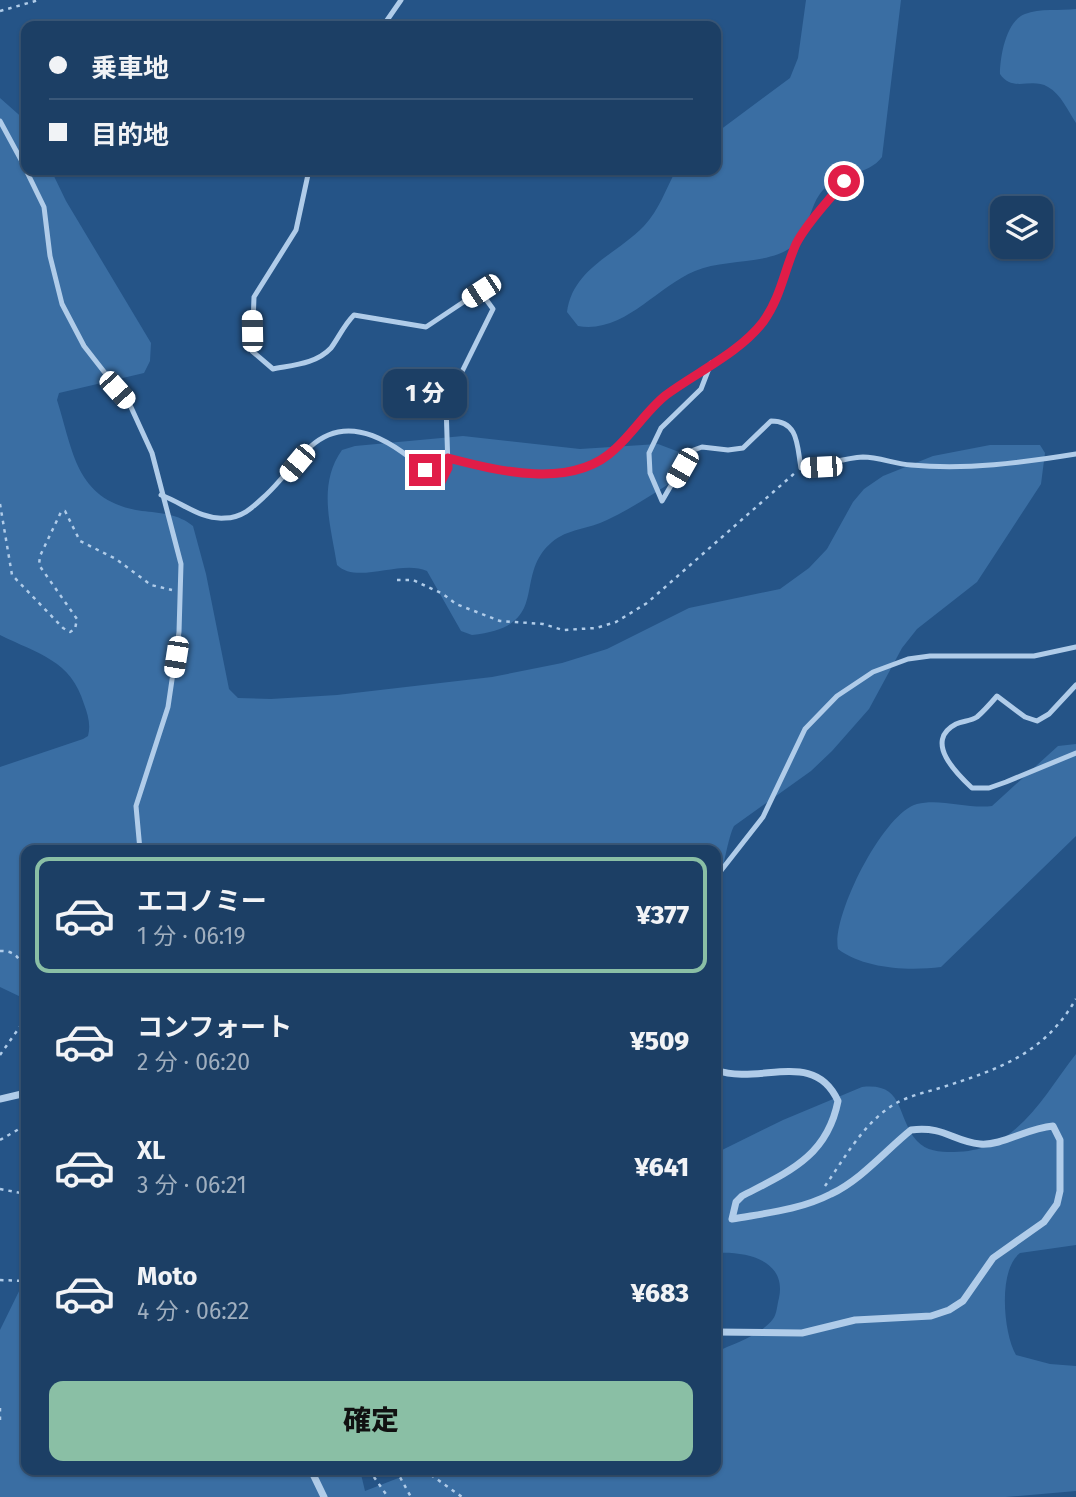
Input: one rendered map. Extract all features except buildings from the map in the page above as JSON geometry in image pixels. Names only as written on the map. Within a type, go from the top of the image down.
[{"type":"street","points":[[721,1072],[755,1076],[811,1072],[831,1085],[838,1101],[822,1144],[804,1162],[742,1196],[736,1202],[732,1219],[762,1217],[815,1200],[850,1183],[911,1130],[942,1130],[979,1144],[1005,1140],[1033,1128],[1054,1126],[1060,1140],[1060,1191],[1057,1204],[1044,1222],[993,1258],[963,1301],[949,1310],[931,1316],[855,1320],[802,1333],[721,1332]]},
{"type":"street","points":[[0,1099],[21,1094]]},
{"type":"street","points":[[313,1475],[324,1497]]},
{"type":"lane","points":[[386,21],[401,0]]},
{"type":"lane","points":[[0,121],[21,161]]},
{"type":"lane","points":[[28,175],[44,207],[50,256],[62,304],[84,346],[130,405],[152,453],[181,564],[179,632],[168,707],[136,806],[140,845]]},
{"type":"lane","points":[[161,495],[190,511],[213,519],[229,519],[247,513],[310,447],[337,431],[363,431],[394,445],[441,482],[448,468],[446,404],[493,309],[481,291],[426,327],[354,315],[341,329],[332,347],[320,357],[306,363],[273,369],[252,351],[254,297],[296,230],[308,175]]},
{"type":"lane","points":[[448,458],[513,472],[562,472],[590,467],[614,451],[663,397],[738,345],[761,324],[775,304],[797,242],[844,181]]},
{"type":"lane","points":[[711,363],[701,389],[661,428],[649,453],[650,472],[662,501],[691,451],[702,447],[728,450],[743,448],[771,421],[782,421],[791,427],[796,436],[801,468],[821,467],[843,458],[868,457],[910,466],[1009,466],[1076,454]]},
{"type":"lane","points":[[721,871],[763,817],[805,729],[837,696],[873,672],[908,659],[930,656],[1034,656],[1076,647]]},
{"type":"lane","points":[[1076,685],[1049,713],[1037,721],[1025,717],[997,696],[976,718],[956,724],[949,730],[943,743],[943,754],[951,768],[972,788],[989,788],[1076,753]]},
{"type":"path","points":[[0,10],[39,0]]},
{"type":"path","points":[[397,580],[413,580],[443,594],[456,604],[500,621],[543,624],[563,630],[596,628],[616,622],[647,603],[801,468]]},
{"type":"path","points":[[0,503],[12,575],[70,632],[75,629],[77,620],[39,565],[40,556],[61,512],[65,511],[80,541],[117,559],[151,585],[181,592]]},
{"type":"path","points":[[0,951],[8,951],[19,957],[21,962]]},
{"type":"path","points":[[815,1200],[859,1137],[889,1108],[909,1097],[1000,1069],[1019,1058],[1052,1033],[1076,999]]},
{"type":"path","points":[[0,1055],[21,1025]]},
{"type":"path","points":[[0,1140],[21,1128]]},
{"type":"path","points":[[0,1189],[21,1193]]},
{"type":"path","points":[[0,1280],[21,1281]]},
{"type":"path","points":[[0,1408],[0,1422]]},
{"type":"path","points":[[373,1475],[388,1497]]},
{"type":"path","points":[[399,1475],[411,1497]]},
{"type":"path","points":[[431,1475],[462,1497]]},
{"type":"shaded area","points":[[806,0],[901,0],[882,157],[869,168],[837,180],[823,190],[802,234],[793,246],[783,252],[771,257],[706,267],[681,278],[639,308],[610,323],[595,327],[578,326],[567,312],[571,297],[587,273],[644,226],[658,206],[674,175],[721,175],[721,129],[790,78],[798,58]]},
{"type":"shaded area","points":[[1076,9],[1076,123],[1053,90],[1042,84],[1011,83],[1000,74],[1005,40],[1018,18],[1037,11]]},
{"type":"shaded area","points":[[0,98],[21,117],[21,175],[53,175],[66,201],[151,343],[150,361],[144,373],[59,393],[57,400],[74,456],[81,472],[103,497],[120,506],[162,513],[193,526],[206,574],[229,689],[238,698],[337,695],[492,677],[562,663],[607,649],[689,608],[780,589],[809,568],[827,549],[853,502],[864,489],[883,476],[933,456],[990,445],[1040,445],[1045,453],[1041,484],[977,582],[917,629],[902,648],[869,709],[832,751],[811,771],[734,826],[721,878],[721,845],[21,845],[21,997],[0,987],[0,767],[83,739],[88,736],[89,724],[78,689],[62,668],[0,635]]},
{"type":"shaded area","points":[[463,436],[580,449],[658,444],[679,452],[682,468],[677,479],[625,511],[600,523],[564,534],[552,542],[540,556],[534,570],[523,611],[513,622],[497,630],[472,635],[461,631],[427,571],[405,568],[356,573],[337,565],[328,506],[330,477],[342,450],[355,446]]},
{"type":"shaded area","points":[[1076,744],[1076,836],[941,967],[915,969],[874,965],[838,949],[838,934],[843,914],[862,868],[889,826],[904,812],[926,802],[992,806],[1058,746]]},
{"type":"shaded area","points":[[1076,1054],[1076,1245],[1020,1253],[1008,1273],[1005,1302],[1008,1332],[1016,1355],[1050,1364],[1076,1366],[1076,1491],[1006,1497],[0,1497],[0,1330],[21,1287],[21,1475],[361,1475],[365,1491],[406,1475],[721,1475],[721,1350],[754,1335],[768,1325],[775,1315],[780,1285],[777,1275],[762,1260],[740,1254],[721,1253],[721,1151],[783,1120],[862,1087],[886,1090],[898,1103],[910,1132],[917,1141],[925,1147],[943,1152],[974,1150],[993,1143],[1010,1133],[1038,1105]]},
{"type":"route","points":[[425,470],[441,482],[443,472],[448,468],[448,458],[513,472],[562,472],[590,467],[614,451],[663,397],[738,345],[761,324],[775,304],[797,242],[844,181]]}]
